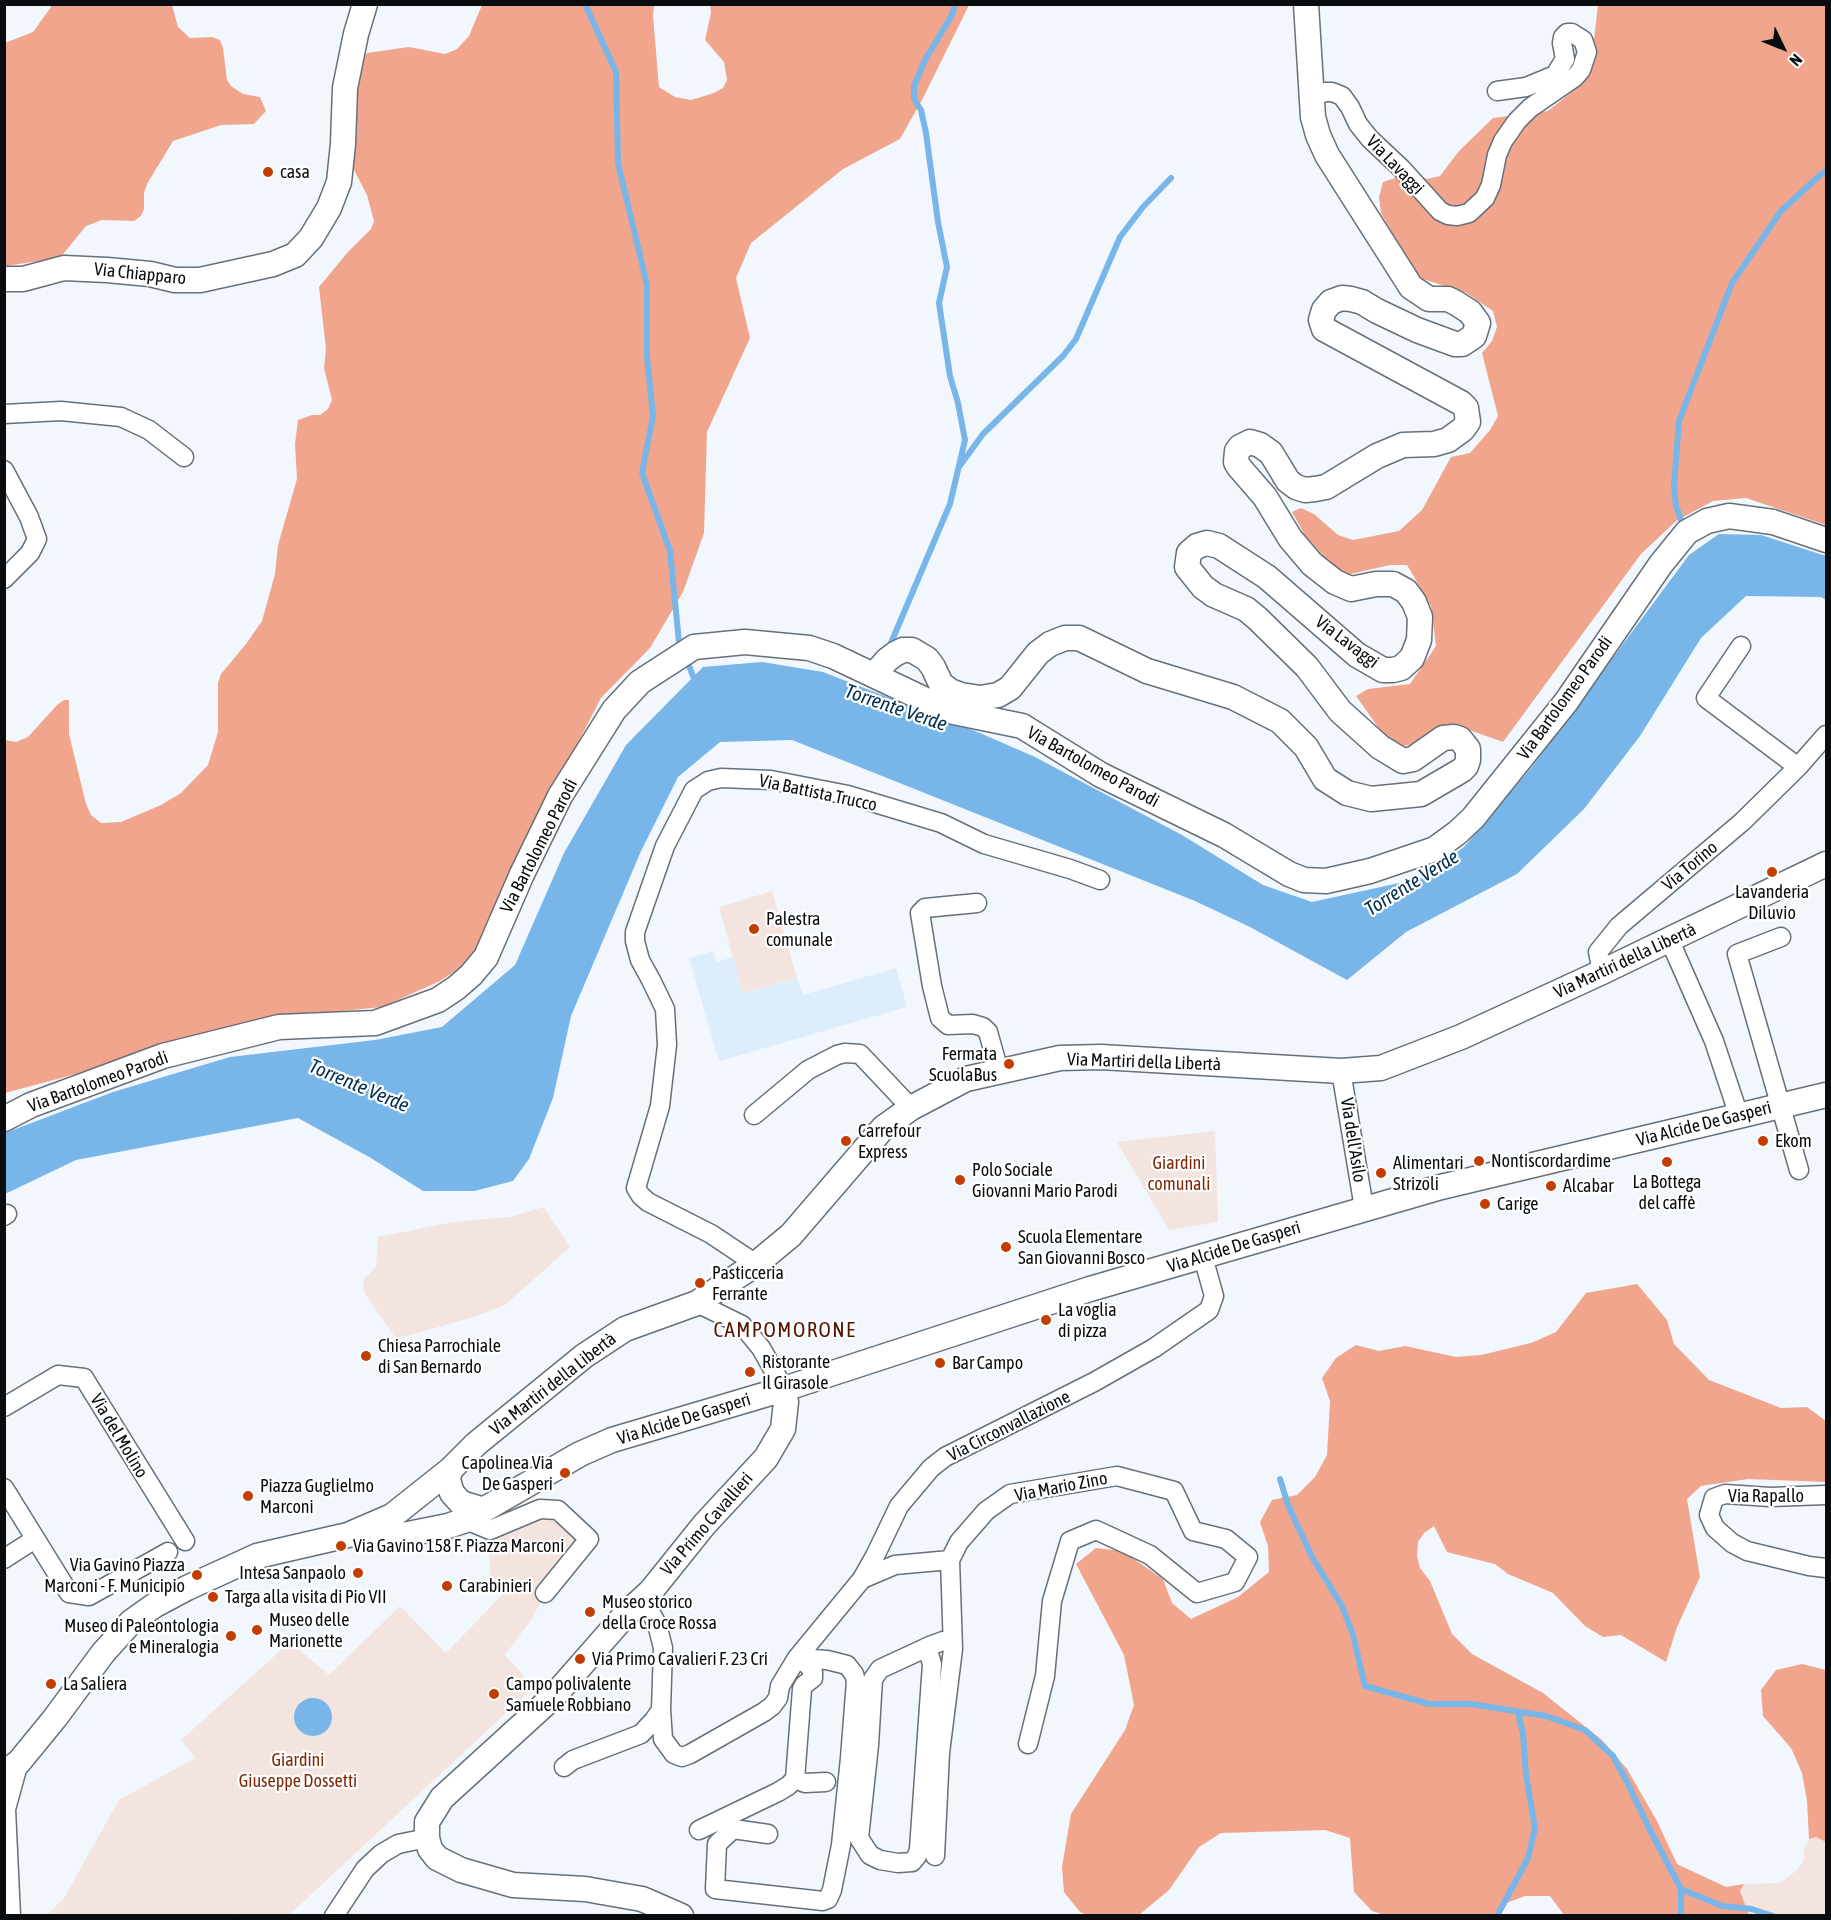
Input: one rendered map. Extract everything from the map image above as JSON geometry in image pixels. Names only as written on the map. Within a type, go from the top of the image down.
[{"type":"main road","name":"Via Chiapparo","points":[[4,279],[23,279],[64,268],[150,274],[175,280],[200,280],[273,264],[295,255],[311,238],[329,208],[339,182],[345,88],[356,34],[365,4]]},
{"type":"main road","name":"Via Lavaggi","points":[[874,675],[895,654],[903,650],[912,650],[927,659],[933,666],[941,684],[950,691],[980,699],[998,695],[1010,688],[1033,659],[1050,644],[1065,638],[1079,638],[1147,671],[1233,697],[1280,721],[1306,747],[1325,779],[1347,793],[1371,799],[1421,795],[1466,766],[1468,748],[1460,739],[1454,737],[1443,738],[1413,759],[1403,761],[1380,747],[1340,711],[1308,667],[1257,618],[1246,609],[1214,595],[1203,587],[1187,567],[1189,553],[1197,546],[1207,543],[1219,546],[1267,577],[1357,655],[1383,670],[1401,668],[1412,658],[1419,640],[1420,617],[1414,602],[1406,591],[1393,584],[1376,584],[1351,589],[1335,582],[1312,564],[1290,538],[1265,497],[1236,462],[1237,451],[1250,442],[1256,443],[1271,453],[1288,481],[1305,490],[1315,489],[1326,487],[1377,456],[1403,445],[1434,444],[1448,440],[1463,429],[1468,422],[1466,408],[1461,403],[1324,329],[1321,320],[1324,310],[1331,302],[1342,298],[1362,302],[1407,325],[1455,344],[1468,341],[1474,336],[1478,323],[1470,312],[1449,299],[1429,299],[1411,287],[1327,155],[1313,117],[1306,4]]},
{"type":"main road","name":"Via Bartolomeo Parodi","points":[[4,1119],[31,1105],[163,1056],[279,1027],[375,1023],[438,1000],[456,988],[486,957],[522,874],[560,796],[614,710],[640,682],[694,647],[745,642],[810,648],[833,656],[949,711],[1022,726],[1101,775],[1224,835],[1289,874],[1304,880],[1326,881],[1370,872],[1435,849],[1473,818],[1566,702],[1661,564],[1687,532],[1707,521],[1729,516],[1773,522],[1827,540]]},
{"type":"main road","name":"Via Martiri della Libertà","points":[[348,1535],[392,1516],[584,1356],[625,1329],[697,1303],[756,1264],[791,1234],[883,1128],[911,1108],[966,1079],[1060,1058],[1101,1057],[1341,1071],[1381,1068],[1461,1037],[1670,941],[1827,864]]},
{"type":"main road","name":"Via Alcide De Gasperi","points":[[348,1535],[398,1536],[448,1526],[475,1515],[580,1454],[612,1440],[784,1389],[1090,1289],[1441,1187],[1827,1095]]},
{"type":"main road","name":"Via Primo Cavallieri","points":[[427,1838],[427,1822],[442,1798],[554,1696],[651,1591],[704,1525],[765,1458],[783,1429],[786,1402],[784,1389]]},
{"type":"main road","points":[[450,1470],[448,1480],[452,1493],[475,1515]]},
{"type":"main road","points":[[12,1767],[54,1718],[103,1653],[131,1622],[155,1605],[257,1556],[348,1535]]},
{"type":"main road","points":[[427,1838],[430,1849],[437,1858],[460,1870],[513,1885],[585,1889],[642,1899],[681,1916]]},
{"type":"street","name":"Via Lavaggi","points":[[1313,97],[1325,92],[1342,96],[1370,140],[1402,169],[1440,211],[1457,216],[1469,213],[1485,198],[1491,185],[1497,155],[1503,141],[1517,121],[1530,108],[1575,77],[1581,70],[1587,52],[1583,40],[1572,33],[1567,33],[1563,37],[1565,59],[1561,68],[1549,78],[1526,87],[1497,91]]},
{"type":"street","points":[[4,414],[61,411],[121,417],[149,430],[184,457]]},
{"type":"street","points":[[4,470],[37,539],[30,553],[4,579]]},
{"type":"street","points":[[1741,646],[1706,698],[1798,767]]},
{"type":"street","name":"Via Torino","points":[[1602,972],[1598,952],[1619,927],[1742,822],[1827,735]]},
{"type":"street","name":"Via Battista Trucco","points":[[756,1264],[711,1234],[648,1202],[636,1188],[660,1106],[667,1045],[665,1009],[640,960],[635,932],[665,846],[694,790],[708,781],[721,778],[771,780],[848,795],[941,823],[984,844],[1100,880]]},
{"type":"street","points":[[977,903],[925,908],[920,913],[932,986],[940,1018],[948,1025],[973,1024],[983,1027],[988,1032],[999,1071]]},
{"type":"street","points":[[1781,937],[1737,954],[1782,1105]]},
{"type":"street","points":[[1670,941],[1714,1041],[1739,1116]]},
{"type":"street","points":[[754,1115],[808,1070],[845,1053],[860,1054],[911,1108]]},
{"type":"street","name":"Via dell'Asilo","points":[[1341,1071],[1364,1208]]},
{"type":"street","name":"Via Alcide De Gasperi","points":[[1782,1105],[1799,1170]]},
{"type":"street","name":"Via Circonvallazione","points":[[661,1710],[663,1739],[674,1754],[682,1757],[697,1752],[764,1712],[778,1698],[780,1686],[797,1658],[862,1579],[899,1506],[931,1468],[945,1457],[1094,1382],[1154,1348],[1209,1310],[1214,1296],[1203,1257]]},
{"type":"street","points":[[697,1303],[741,1325],[761,1348],[784,1389]]},
{"type":"street","name":"Via del Molino","points":[[4,1407],[58,1375],[84,1378],[185,1541]]},
{"type":"street","name":"Via Mario Zino","points":[[950,1560],[959,1542],[977,1519],[1010,1494],[1117,1476],[1174,1491],[1193,1531],[1226,1539],[1248,1557],[1235,1582],[1197,1593],[1150,1555],[1096,1530],[1070,1541],[1052,1601],[1045,1676],[1028,1744]]},
{"type":"street","points":[[4,1488],[69,1593],[89,1596],[168,1551]]},
{"type":"street","name":"Via Rapallo","points":[[1827,1495],[1770,1497],[1725,1494],[1714,1498],[1709,1515],[1715,1528],[1732,1543],[1747,1551],[1827,1568]]},
{"type":"street","points":[[475,1515],[490,1530],[540,1509],[558,1510],[590,1539],[545,1593]]},
{"type":"street","points":[[4,1559],[35,1539]]},
{"type":"street","points":[[862,1579],[895,1565],[950,1560],[952,1640],[950,1681],[940,1753],[935,1856]]},
{"type":"street","points":[[564,1767],[573,1760],[641,1734],[661,1710],[664,1662],[661,1634],[651,1615],[638,1603]]},
{"type":"street","points":[[927,1647],[932,1664],[919,1849],[912,1862],[898,1863],[880,1860],[870,1856],[859,1838],[869,1745],[873,1679],[880,1669],[927,1647],[952,1640]]},
{"type":"street","points":[[699,1830],[778,1792],[795,1779],[802,1689],[813,1678],[813,1671],[797,1658]]},
{"type":"street","points":[[768,1834],[733,1829],[717,1844],[715,1889],[823,1901],[828,1899],[841,1845],[856,1681],[847,1665],[827,1660],[797,1658]]},
{"type":"street","points":[[11,1916],[6,1809],[12,1767]]},
{"type":"street","points":[[795,1779],[805,1783],[826,1782]]},
{"type":"street","points":[[333,1916],[365,1869],[381,1854],[398,1844],[427,1838]]},
{"type":"shaded area","points":[[51,4],[172,5],[178,27],[190,38],[212,37],[220,40],[227,80],[231,86],[243,94],[260,97],[266,111],[254,124],[221,125],[173,141],[147,184],[144,193],[144,209],[141,216],[134,221],[102,220],[86,226],[60,258],[5,266],[5,43],[33,32]]},
{"type":"shaded area","points":[[482,5],[654,5],[659,87],[675,97],[691,100],[723,88],[727,80],[724,62],[705,40],[711,13],[710,5],[969,5],[900,139],[843,169],[751,243],[736,278],[750,338],[707,432],[704,533],[683,592],[650,648],[601,698],[543,810],[474,958],[440,981],[382,1007],[292,1016],[5,1093],[5,740],[16,742],[28,737],[57,705],[64,700],[69,700],[69,734],[86,804],[91,815],[101,823],[121,822],[161,805],[181,793],[208,765],[218,732],[218,683],[221,674],[262,621],[275,574],[278,545],[297,479],[295,444],[298,420],[320,415],[328,409],[332,400],[324,368],[326,349],[319,287],[347,253],[371,229],[374,221],[367,195],[351,164],[356,136],[352,102],[361,60],[367,53],[409,47],[445,54],[457,49],[469,36]]},
{"type":"shaded area","points":[[1598,5],[1826,5],[1826,525],[1746,498],[1713,501],[1676,521],[1641,554],[1503,742],[1461,727],[1414,745],[1398,746],[1385,737],[1356,696],[1368,689],[1410,684],[1436,646],[1431,606],[1407,565],[1390,565],[1342,576],[1306,537],[1292,512],[1301,508],[1314,514],[1338,535],[1353,540],[1399,531],[1422,510],[1451,457],[1470,453],[1490,430],[1498,416],[1482,353],[1492,341],[1497,327],[1493,311],[1465,292],[1419,278],[1412,270],[1381,213],[1379,197],[1383,182],[1410,173],[1427,179],[1440,176],[1459,151],[1493,118],[1548,111],[1573,91],[1591,65]]},
{"type":"shaded area","points":[[713,951],[717,962],[733,957],[744,993],[797,978],[803,995],[896,968],[907,1007],[719,1061],[689,958]]},
{"type":"shaded area","points":[[1637,1284],[1667,1320],[1674,1344],[1709,1380],[1781,1408],[1807,1407],[1826,1421],[1826,1482],[1748,1479],[1701,1486],[1687,1499],[1700,1577],[1677,1627],[1666,1662],[1621,1635],[1603,1637],[1585,1626],[1553,1593],[1508,1574],[1495,1564],[1447,1552],[1434,1526],[1424,1533],[1418,1542],[1417,1556],[1420,1568],[1430,1581],[1452,1634],[1472,1654],[1543,1693],[1602,1740],[1627,1769],[1657,1821],[1677,1864],[1726,1887],[1744,1884],[1740,1891],[1749,1915],[1564,1915],[1550,1896],[1525,1896],[1501,1905],[1494,1915],[1385,1915],[1372,1911],[1354,1892],[1350,1838],[1325,1830],[1221,1833],[1199,1847],[1169,1890],[1139,1915],[1087,1915],[1080,1912],[1064,1892],[1062,1867],[1071,1814],[1125,1730],[1134,1705],[1124,1655],[1076,1564],[1096,1548],[1122,1551],[1163,1579],[1172,1603],[1191,1619],[1238,1597],[1269,1572],[1268,1546],[1260,1522],[1272,1500],[1297,1495],[1315,1477],[1327,1455],[1330,1401],[1322,1378],[1336,1358],[1356,1345],[1379,1351],[1405,1346],[1456,1357],[1481,1355],[1531,1343],[1556,1332],[1586,1293]]},
{"type":"shaded area","points":[[1802,1664],[1826,1670],[1826,1842],[1816,1837],[1809,1839],[1807,1801],[1802,1773],[1791,1748],[1763,1716],[1761,1690],[1776,1670]]},
{"type":"green space","name":"Palestra comunale","points":[[772,891],[797,978],[743,993],[719,907]]},
{"type":"green space","name":"Giardini comunali","points":[[1215,1131],[1218,1222],[1169,1230],[1117,1142]]},
{"type":"green space","points":[[544,1207],[570,1247],[505,1305],[474,1317],[396,1339],[364,1292],[363,1280],[376,1267],[378,1237],[453,1222],[510,1217]]},
{"type":"green space","name":"Giardini Giuseppe Dossetti","points":[[540,1509],[589,1539],[545,1593],[531,1620],[505,1655],[534,1687],[289,1915],[236,1915],[232,1913],[229,1916],[46,1916],[64,1898],[119,1800],[195,1758],[181,1740],[290,1642],[329,1675],[400,1606],[446,1653],[504,1593],[491,1580],[488,1544],[490,1530]]},
{"type":"green space","points":[[1816,1837],[1826,1842],[1826,1915],[1749,1915],[1740,1891],[1744,1884],[1781,1883],[1798,1869],[1804,1860],[1804,1849],[1809,1839]]},
{"type":"water","name":"Torrente Verde","points":[[1719,534],[1761,535],[1826,556],[1826,600],[1821,597],[1746,596],[1701,638],[1640,736],[1584,809],[1517,874],[1406,932],[1347,980],[1250,927],[1195,901],[792,740],[720,742],[678,777],[641,851],[571,1016],[553,1098],[529,1159],[513,1181],[474,1191],[423,1191],[371,1158],[298,1118],[76,1160],[5,1194],[5,1133],[113,1092],[230,1057],[375,1040],[442,1027],[515,965],[564,853],[626,745],[703,667],[762,662],[823,672],[980,733],[1035,757],[1182,835],[1263,885],[1312,902],[1422,878],[1464,847],[1531,768],[1689,555]]},
{"type":"water","points":[[313,1698],[327,1703],[332,1717],[327,1731],[313,1736],[299,1731],[294,1717],[299,1703]]},
{"type":"waterway","points":[[585,4],[616,72],[618,163],[647,285],[647,357],[653,416],[642,473],[670,551],[679,642],[682,650]]},
{"type":"waterway","points":[[888,650],[950,504],[965,440],[950,376],[939,303],[947,267],[938,222],[926,133],[921,110],[914,99],[914,86],[925,60],[952,15],[955,4]]},
{"type":"waterway","points":[[1684,528],[1676,506],[1674,486],[1679,421],[1732,283],[1781,211],[1826,171]]},
{"type":"waterway","points":[[959,467],[983,434],[1063,356],[1076,339],[1120,237],[1143,207],[1171,178]]},
{"type":"waterway","points":[[686,659],[696,683]]},
{"type":"waterway","points":[[1280,1479],[1288,1505],[1312,1557],[1342,1606],[1353,1635],[1365,1686],[1429,1704],[1471,1704],[1546,1716],[1585,1730],[1613,1756],[1627,1782],[1681,1889],[1681,1916]]},
{"type":"waterway","points":[[1497,1916],[1528,1858],[1535,1828],[1518,1712]]},
{"type":"waterway","points":[[1681,1889],[1722,1906],[1752,1909],[1773,1916]]},
{"type":"place","name":"casa","points":[[268,172]]},
{"type":"place","name":"Lavanderia Diluvio","points":[[1772,872]]},
{"type":"place","name":"Palestra comunale","points":[[754,929]]},
{"type":"place","name":"Fermata ScuolaBus","points":[[1009,1064]]},
{"type":"place","name":"Carrefour Express","points":[[846,1141]]},
{"type":"place","name":"Ekom","points":[[1763,1141]]},
{"type":"place","name":"Nontiscordardime","points":[[1479,1161]]},
{"type":"place","name":"La Bottega del caffè","points":[[1667,1162]]},
{"type":"place","name":"Alimentari Strizoli","points":[[1381,1173]]},
{"type":"place","name":"Polo Sociale Giovanni Mario Parodi","points":[[960,1180]]},
{"type":"place","name":"Alcabar","points":[[1551,1186]]},
{"type":"place","name":"Carige","points":[[1485,1204]]},
{"type":"place","name":"Scuola Elementare San Giovanni Bosco","points":[[1006,1247]]},
{"type":"place","name":"Pasticceria Ferrante","points":[[700,1283]]},
{"type":"place","name":"La voglia di pizza","points":[[1046,1320]]},
{"type":"place","name":"Chiesa Parrochiale di San Bernardo","points":[[366,1356]]},
{"type":"place","name":"Bar Campo","points":[[940,1363]]},
{"type":"place","name":"Ristorante Il Girasole","points":[[750,1372]]},
{"type":"place","name":"Capolinea Via De Gasperi","points":[[565,1473]]},
{"type":"place","name":"Piazza Guglielmo Marconi","points":[[248,1496]]},
{"type":"place","name":"Via Gavino 158 F. Piazza Marconi","points":[[341,1546]]},
{"type":"place","name":"Intesa Sanpaolo","points":[[358,1573]]},
{"type":"place","name":"Via Gavino Piazza Marconi - F. Municipio","points":[[197,1575]]},
{"type":"place","name":"Carabinieri","points":[[447,1586]]},
{"type":"place","name":"Targa alla visita di Pio VII","points":[[213,1597]]},
{"type":"place","name":"Museo storico della Croce Rossa","points":[[590,1612]]},
{"type":"place","name":"Museo delle Marionette","points":[[257,1630]]},
{"type":"place","name":"Museo di Paleontologia e Mineralogia","points":[[231,1636]]},
{"type":"place","name":"Via Primo Cavalieri F. 23 Cri","points":[[580,1659]]},
{"type":"place","name":"La Saliera","points":[[51,1684]]},
{"type":"place","name":"Campo polivalente Samuele Robbiano","points":[[494,1694]]},
{"type":"district","name":"CAMPOMORONE","points":[[785,1330]]}]
